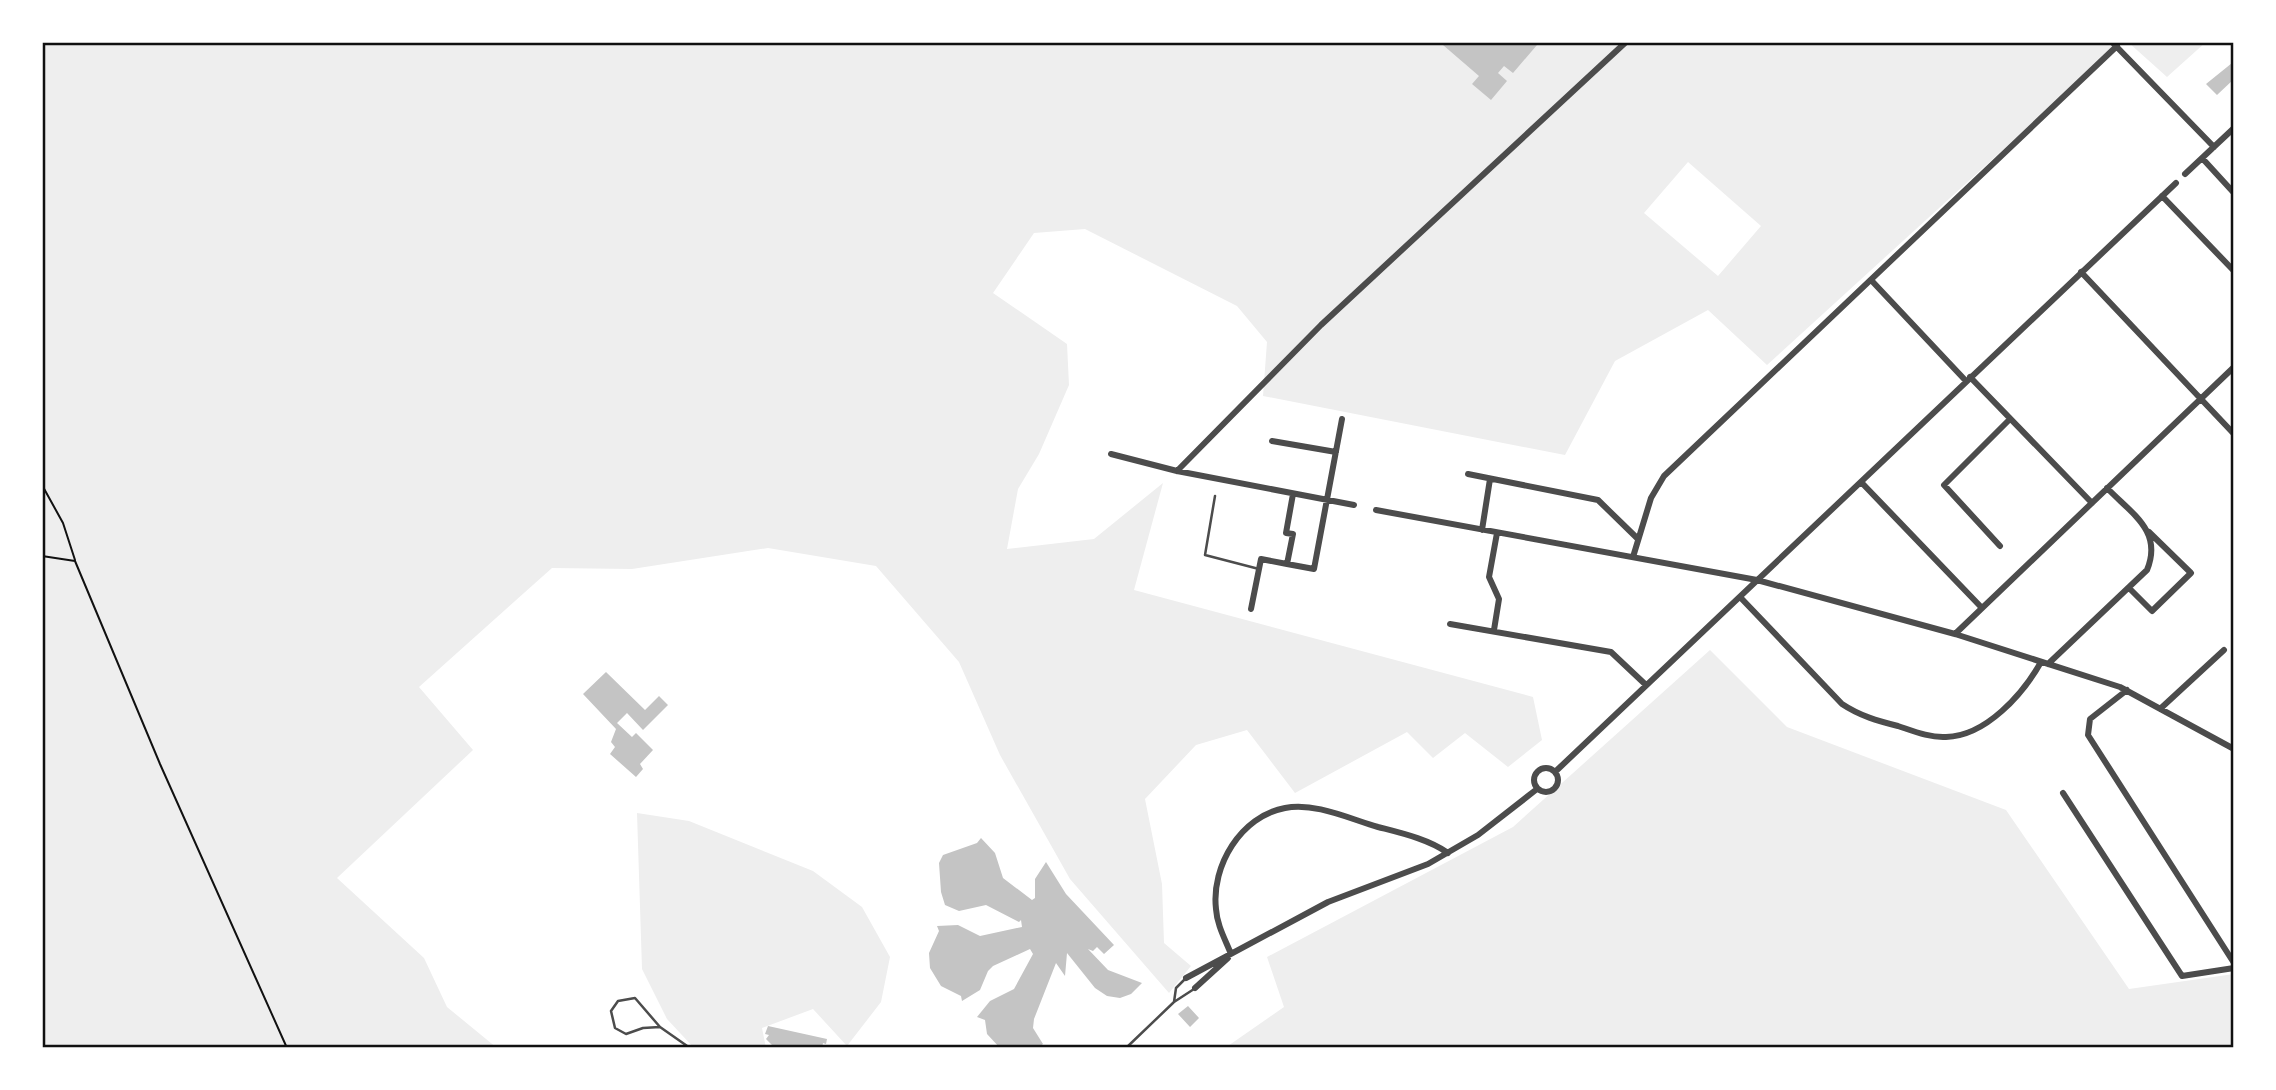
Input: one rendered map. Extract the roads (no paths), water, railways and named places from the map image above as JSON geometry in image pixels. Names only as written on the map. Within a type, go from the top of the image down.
[{"type":"street","points":[[1177,471],[1321,325],[1626,42]]},
{"type":"street","points":[[1633,557],[1651,498],[1664,476],[2115,44],[2214,147]]},
{"type":"street","points":[[2185,174],[2231,131],[2234,139]]},
{"type":"street","points":[[2202,158],[2234,193]]},
{"type":"street","points":[[1556,771],[2176,183]]},
{"type":"street","points":[[2162,196],[2234,271]]},
{"type":"street","points":[[2081,272],[2234,434]]},
{"type":"street","points":[[1871,280],[2092,503]]},
{"type":"street","points":[[1955,634],[2234,367]]},
{"type":"street","points":[[1251,608],[1261,559],[1314,569],[1342,419]]},
{"type":"street","points":[[2000,546],[1944,485],[2010,419]]},
{"type":"street","points":[[1272,440],[1336,452]]},
{"type":"street","points":[[1111,454],[1177,471],[1354,505]]},
{"type":"street","points":[[1468,474],[1598,500],[1639,539]]},
{"type":"street","points":[[1482,530],[1490,479]]},
{"type":"street","points":[[1861,482],[1982,608]]},
{"type":"street","points":[[2107,488],[2191,573],[2152,611],[2129,587]]},
{"type":"street","points":[[1287,564],[1293,534],[1286,533],[1293,494]]},
{"type":"street","points":[[1376,510],[1757,580],[1955,634],[2094,676],[2234,749]]},
{"type":"street","points":[[1740,597],[1842,705],[1862,716],[1931,736],[1965,734],[1983,725],[2027,685],[2044,663],[2147,570],[2152,557],[2149,532]]},
{"type":"street","points":[[1494,630],[1499,599],[1489,578],[1497,533]]},
{"type":"street","points":[[1450,624],[1611,652],[1646,685]]},
{"type":"street","points":[[2160,709],[2224,650]]},
{"type":"street","points":[[2063,793],[2182,976],[2234,965],[2088,735],[2090,719],[2127,691]]},
{"type":"street","points":[[2227,745],[2234,739]]},
{"type":"street","points":[[1547,767],[1556,771],[1559,780],[1555,789],[1546,793],[1537,789],[1534,780],[1538,771],[1547,767]]},
{"type":"street","points":[[1186,978],[1328,902],[1427,864],[1448,853],[1478,835],[1537,789]]},
{"type":"street","points":[[1231,954],[1217,922],[1217,876],[1230,847],[1266,813],[1286,807],[1309,807],[1398,832],[1438,846],[1448,853]]},
{"type":"street","points":[[1195,988],[1231,954]]},
{"type":"lane","points":[[1215,496],[1205,555],[1259,569]]},
{"type":"lane","points":[[1174,1002],[1176,988],[1186,978]]},
{"type":"lane","points":[[1126,1048],[1174,1002],[1195,988]]},
{"type":"lane","points":[[660,1027],[643,1028],[632,1034],[620,1032],[612,1023],[611,1011],[618,1001],[629,997],[640,1001],[660,1027],[690,1048]]}]
